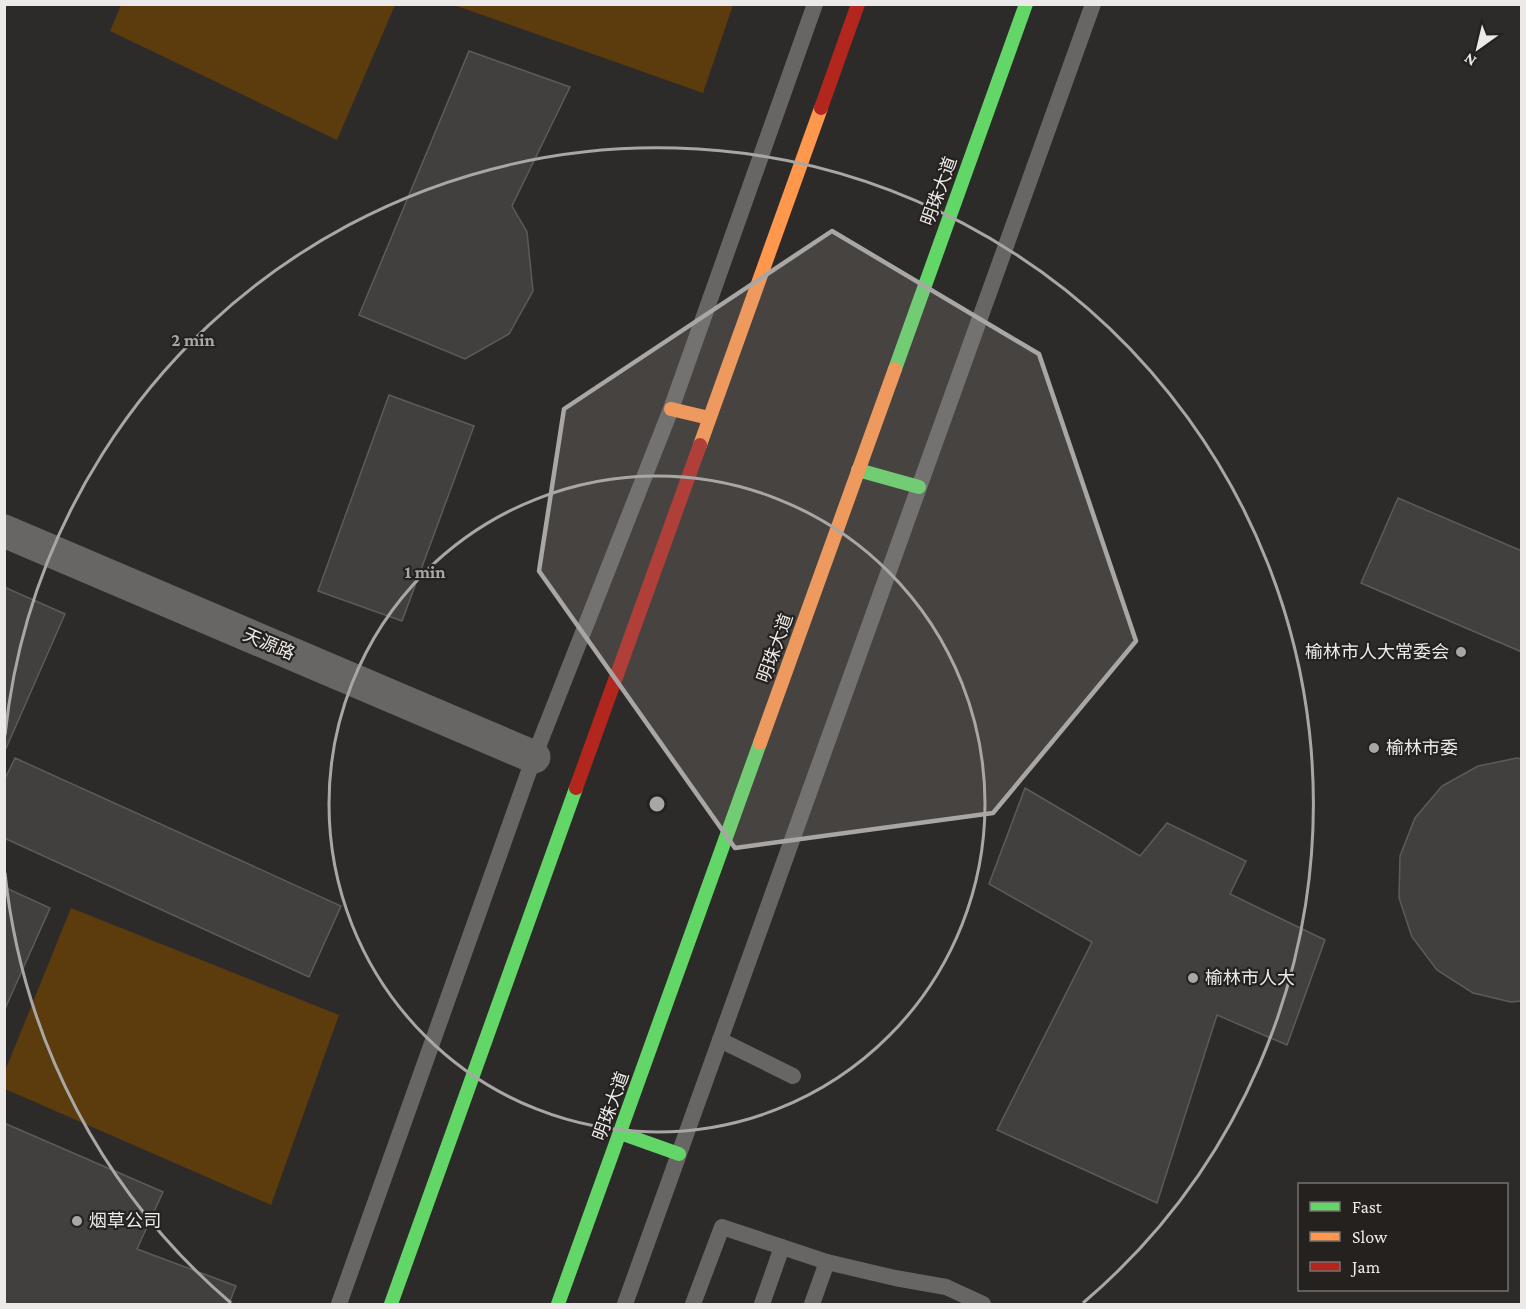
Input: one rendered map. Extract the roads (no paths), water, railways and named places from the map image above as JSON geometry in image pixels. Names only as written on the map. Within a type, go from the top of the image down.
[{"type":"main road","points":[[391,1305],[858,4]]},
{"type":"main road","name":"明珠大道","points":[[558,1305],[1026,4]]},
{"type":"main road","points":[[671,409],[709,418]]},
{"type":"main road","points":[[858,470],[919,487]]},
{"type":"main road","points":[[620,1133],[679,1154]]},
{"type":"street","name":"天源路","points":[[4,531],[534,757]]},
{"type":"lane","points":[[339,1305],[534,757],[671,409],[815,4]]},
{"type":"lane","points":[[625,1305],[1093,4]]},
{"type":"lane","points":[[720,1040],[793,1076]]},
{"type":"lane","points":[[693,1305],[722,1227],[827,1262],[946,1287],[983,1305]]},
{"type":"lane","points":[[762,1305],[782,1247]]},
{"type":"lane","points":[[812,1305],[827,1262]]},
{"type":"place","name":"榆林市人大常委会","points":[[1461,652]]},
{"type":"place","name":"榆林市委","points":[[1374,748]]},
{"type":"place","name":"榆林市人大","points":[[1193,978]]},
{"type":"place","name":"烟草公司","points":[[77,1221]]}]
